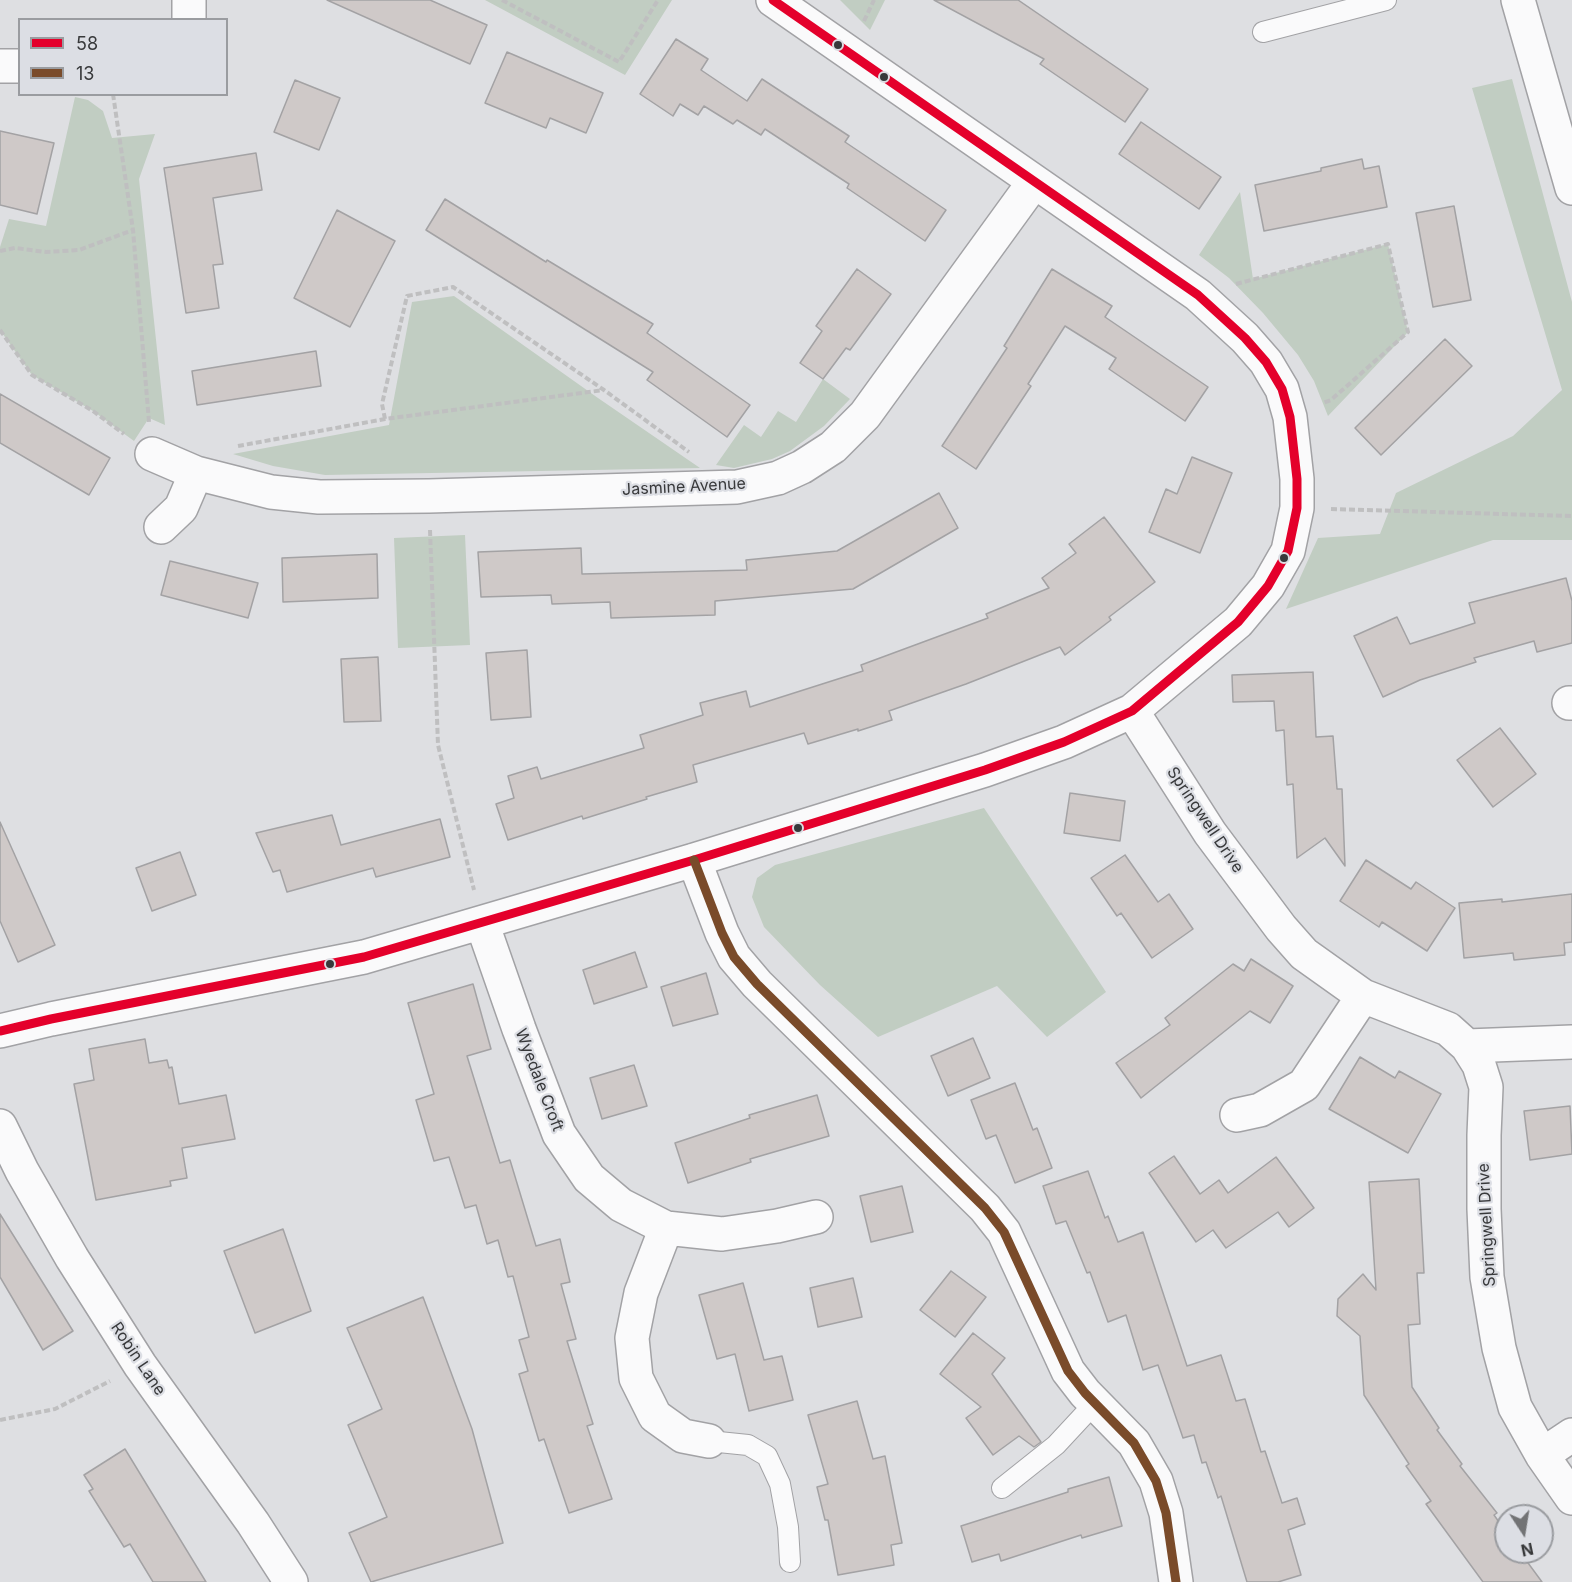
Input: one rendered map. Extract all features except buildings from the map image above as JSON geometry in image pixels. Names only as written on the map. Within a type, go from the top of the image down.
[{"type":"street","points":[[189,0],[189,18]]},
{"type":"street","points":[[0,1031],[364,957],[694,860],[985,770],[1064,742],[1132,711],[1238,622],[1268,586],[1288,551],[1297,508],[1298,478],[1290,417],[1282,389],[1266,362],[1245,338],[1198,295],[773,0]]},
{"type":"street","points":[[1518,0],[1566,143],[1572,188]]},
{"type":"street","points":[[0,66],[18,66]]},
{"type":"street","name":"Jasmine Avenue","points":[[152,454],[196,473],[271,492],[310,496],[429,496],[737,488],[778,478],[802,467],[833,447],[865,415],[1034,183]]},
{"type":"street","points":[[161,527],[181,508],[196,473]]},
{"type":"street","name":"Springwell Drive","points":[[1132,711],[1210,832],[1281,928],[1304,954],[1363,996],[1448,1029],[1467,1046],[1479,1065],[1486,1087],[1484,1135],[1487,1277],[1499,1348],[1515,1407],[1542,1455],[1572,1498]]},
{"type":"street","points":[[694,860],[722,933],[734,957],[757,984],[985,1208],[1004,1232],[1068,1371],[1134,1443],[1156,1480],[1166,1514],[1176,1582]]},
{"type":"street","name":"Wyedale Croft","points":[[482,923],[559,1134],[589,1178],[621,1205],[666,1228],[722,1234],[777,1226],[816,1217]]},
{"type":"street","points":[[1237,1115],[1260,1110],[1304,1085],[1363,996]]},
{"type":"street","points":[[1467,1046],[1572,1042]]},
{"type":"street","name":"Robin Lane","points":[[0,1126],[22,1171],[72,1258],[140,1365],[254,1524],[291,1582]]},
{"type":"street","points":[[666,1228],[641,1293],[632,1338],[636,1378],[655,1416],[683,1436],[709,1442]]},
{"type":"street","points":[[1542,1455],[1572,1436]]},
{"type":"lane","points":[[1263,32],[1386,0]]},
{"type":"lane","points":[[1002,1488],[1056,1445],[1095,1403]]},
{"type":"lane","points":[[709,1442],[748,1445],[767,1456],[780,1484],[788,1527],[790,1562]]},
{"type":"path","points":[[502,0],[619,62],[658,0]]},
{"type":"path","points":[[113,96],[133,230],[152,454]]},
{"type":"path","points":[[0,251],[15,248],[46,252],[79,250],[133,230]]},
{"type":"path","points":[[1198,295],[1388,244],[1408,332],[1331,400],[1290,417]]},
{"type":"path","points":[[385,420],[382,404],[407,296],[453,287],[604,390],[693,455]]},
{"type":"path","points":[[0,330],[32,375],[93,411],[152,454]]},
{"type":"path","points":[[229,448],[385,420],[604,390]]},
{"type":"path","points":[[429,496],[438,745],[482,923]]},
{"type":"path","points":[[1297,508],[1572,516]]},
{"type":"path","points":[[0,1420],[55,1409],[140,1365]]},
{"type":"shaded area","points":[[485,0],[672,0],[625,75]]},
{"type":"shaded area","points":[[840,0],[885,0],[870,30]]},
{"type":"shaded area","points":[[1512,79],[1572,302],[1572,540],[1493,540],[1286,609],[1318,538],[1380,534],[1396,493],[1513,436],[1562,390],[1472,88]]},
{"type":"shaded area","points":[[75,97],[88,100],[103,111],[112,138],[155,134],[139,179],[165,425],[149,418],[134,441],[93,411],[32,375],[0,330],[0,247],[9,219],[46,226]]},
{"type":"shaded area","points":[[1240,192],[1253,279],[1388,244],[1408,332],[1328,416],[1314,381],[1298,355],[1263,313],[1229,278],[1199,255]]},
{"type":"shaded area","points":[[454,296],[700,468],[325,475],[273,466],[233,454],[389,425],[412,302]]},
{"type":"shaded area","points":[[823,379],[850,399],[824,426],[790,451],[772,459],[734,468],[716,465],[744,425],[761,437],[778,411],[796,422]]},
{"type":"shaded area","points":[[465,535],[470,645],[398,648],[394,538]]},
{"type":"shaded area","points":[[984,808],[1106,992],[1047,1037],[997,986],[878,1037],[820,985],[764,927],[752,897],[757,878],[775,865]]},
{"type":"transit line","name":"58","points":[[0,1031],[364,957],[694,860],[985,770],[1064,742],[1132,711],[1238,622],[1268,586],[1288,551],[1297,508],[1297,479],[1290,417],[1282,389],[1266,362],[1245,338],[1198,295],[773,0]]},
{"type":"transit line","name":"13","points":[[694,860],[722,933],[734,957],[757,984],[985,1208],[1004,1232],[1068,1371],[1085,1393],[1134,1443],[1156,1481],[1166,1513],[1176,1582]]}]
